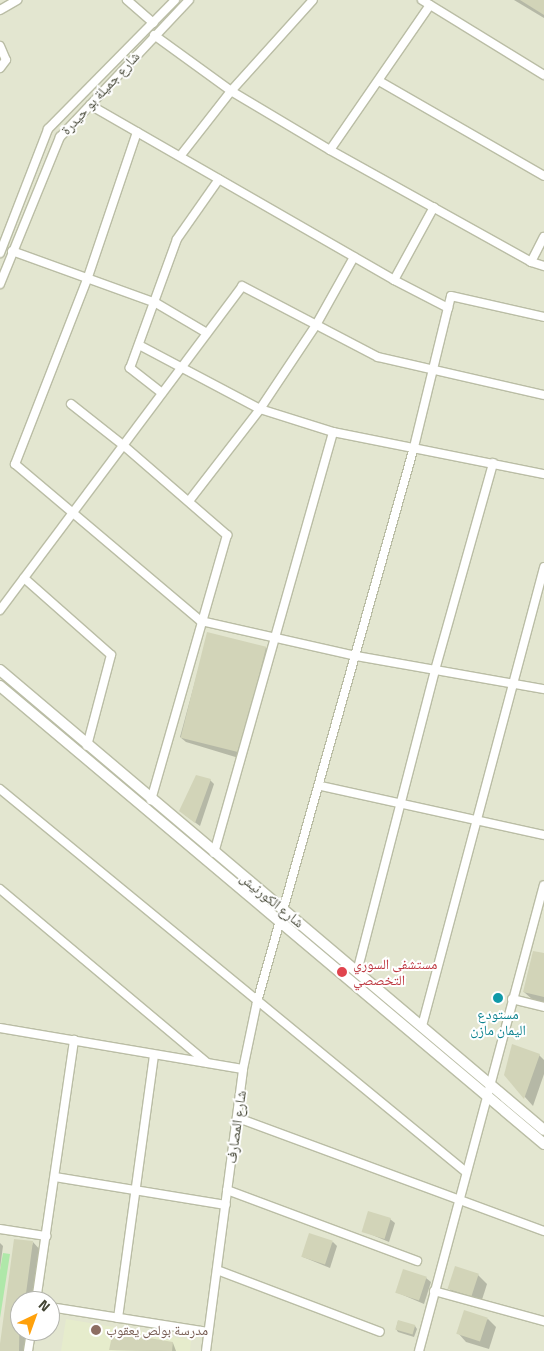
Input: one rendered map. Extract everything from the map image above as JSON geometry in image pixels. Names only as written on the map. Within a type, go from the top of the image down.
[{"type":"street","points":[[0,10],[17,0]]},
{"type":"street","points":[[127,0],[152,23]]},
{"type":"street","points":[[0,253],[2,241],[48,130],[175,0]]},
{"type":"street","name":"شارع جميلة بو حيدرة","points":[[0,284],[54,147],[65,129],[189,0]]},
{"type":"street","points":[[181,155],[231,90],[313,0]]},
{"type":"street","points":[[422,0],[544,75]]},
{"type":"street","points":[[330,150],[430,5]]},
{"type":"street","points":[[154,35],[231,90],[330,150],[531,262],[544,266]]},
{"type":"street","points":[[0,46],[6,60],[0,68]]},
{"type":"street","points":[[379,81],[544,176]]},
{"type":"street","points":[[90,105],[181,155],[394,280],[448,308],[451,296],[544,317]]},
{"type":"street","points":[[137,132],[88,277],[15,464],[201,621],[356,656],[544,689]]},
{"type":"street","points":[[162,394],[130,368],[156,303],[177,239],[219,179]]},
{"type":"street","points":[[394,280],[434,207]]},
{"type":"street","points":[[531,262],[544,237]]},
{"type":"street","points":[[12,251],[156,303],[207,333]]},
{"type":"street","points":[[189,501],[260,409],[316,325],[354,256]]},
{"type":"street","points":[[0,610],[242,286],[378,357],[544,395]]},
{"type":"street","name":"شارع المصارف","points":[[206,1351],[243,1069],[257,1002],[279,919],[321,786],[414,447],[448,308]]},
{"type":"street","points":[[139,345],[180,369],[260,409],[333,432],[544,474]]},
{"type":"street","points":[[71,404],[124,445],[227,535],[151,800]]},
{"type":"street","points":[[214,853],[278,638],[333,432]]},
{"type":"street","points":[[357,972],[434,670],[493,463]]},
{"type":"street","points":[[422,1026],[544,567]]},
{"type":"street","points":[[24,578],[111,654],[87,746]]},
{"type":"street","name":"شارع الكورنيش","points":[[0,670],[87,746],[214,853],[283,907],[544,1130]]},
{"type":"street","name":"شارع الكورنيش","points":[[0,686],[544,1144]]},
{"type":"street","points":[[321,786],[544,835]]},
{"type":"street","points":[[0,789],[466,1172]]},
{"type":"street","points":[[419,1351],[512,999],[540,917],[544,886]]},
{"type":"street","points":[[0,889],[206,1063]]},
{"type":"street","points":[[512,999],[544,1007]]},
{"type":"street","points":[[0,1028],[154,1056],[243,1069]]},
{"type":"street","points":[[38,1291],[56,1177],[74,1040]]},
{"type":"street","points":[[118,1318],[154,1056]]},
{"type":"street","points":[[238,1118],[544,1231]]},
{"type":"street","points":[[56,1177],[226,1205]]},
{"type":"street","points":[[227,1190],[417,1261]]},
{"type":"street","points":[[0,1229],[46,1236]]},
{"type":"street","points":[[217,1270],[380,1332]]},
{"type":"street","points":[[434,1290],[544,1321]]},
{"type":"street","points":[[60,1309],[208,1332]]},
{"type":"shaded area","points":[[0,0],[544,0],[544,1351],[0,1351]]},
{"type":"shaded area","name":"مدرسة بولص يعقوب","points":[[66,1319],[191,1340],[190,1351],[61,1351]]},
{"type":"green space","points":[[3,1253],[10,1254],[0,1318],[0,1270]]},
{"type":"building","points":[[520,0],[544,0],[544,15]]},
{"type":"building","points":[[207,632],[266,647],[240,753],[181,738]]},
{"type":"building","points":[[196,775],[211,779],[195,823],[179,811]]},
{"type":"building","points":[[533,951],[544,953],[544,997],[523,992]]},
{"type":"building","points":[[512,1044],[540,1054],[524,1099],[504,1075]]},
{"type":"building","points":[[368,1211],[391,1218],[385,1239],[362,1232]]},
{"type":"building","points":[[309,1233],[333,1241],[325,1265],[301,1257]]},
{"type":"building","points":[[14,1239],[33,1241],[26,1291],[10,1291],[10,1341],[19,1341],[19,1351],[0,1351]]},
{"type":"building","points":[[455,1266],[479,1274],[471,1297],[448,1289]]},
{"type":"building","points":[[403,1269],[427,1277],[419,1301],[395,1293]]},
{"type":"building","points":[[464,1310],[488,1318],[480,1342],[456,1334]]},
{"type":"building","points":[[398,1320],[415,1325],[413,1335],[395,1330]]},
{"type":"building","points":[[113,1332],[173,1342],[172,1351],[109,1350]]},
{"type":"place","name":"مستشفى السوري التخصصي","points":[[342,972]]},
{"type":"place","name":"مستودع اليمان مازن","points":[[498,998]]},
{"type":"place","name":"مدرسة بولص يعقوب","points":[[96,1330]]}]
